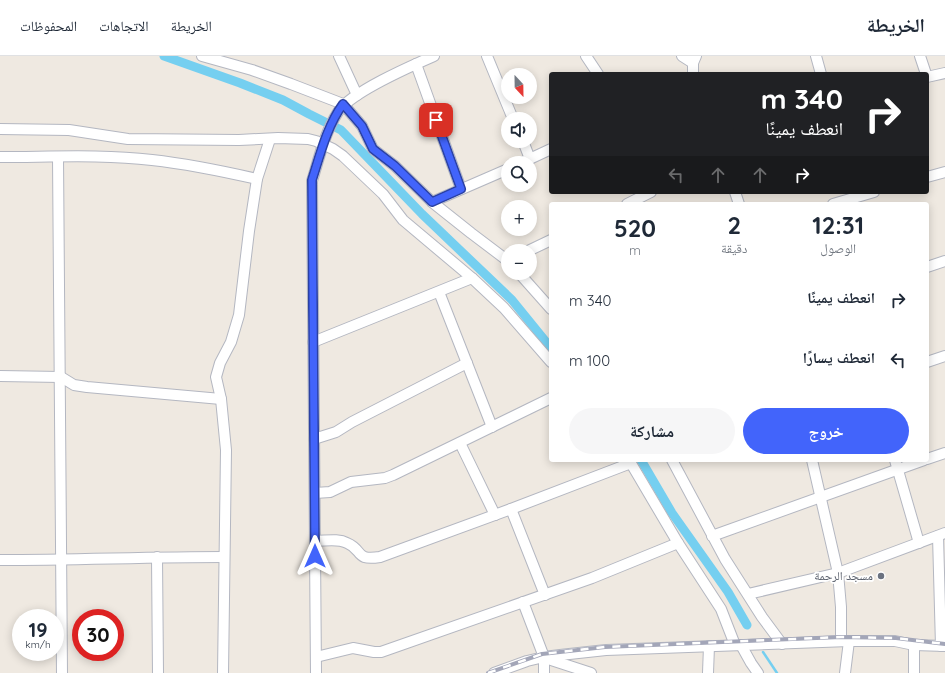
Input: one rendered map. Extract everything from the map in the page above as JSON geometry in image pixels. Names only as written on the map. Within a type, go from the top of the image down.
[{"type":"street","points":[[202,56],[291,84],[340,108],[362,126],[373,149],[395,166],[432,202],[471,234],[501,256]]},
{"type":"street","points":[[339,56],[356,95]]},
{"type":"street","points":[[316,673],[312,180],[325,140],[340,108],[356,95],[387,78],[434,56]]},
{"type":"street","points":[[487,56],[510,112]]},
{"type":"street","points":[[586,56],[597,72]]},
{"type":"street","points":[[682,56],[694,60],[693,72]]},
{"type":"street","points":[[816,56],[820,72]]},
{"type":"street","points":[[920,56],[925,72]]},
{"type":"street","points":[[416,64],[461,189]]},
{"type":"street","points":[[929,77],[945,73]]},
{"type":"street","points":[[0,129],[69,130],[128,139],[325,140]]},
{"type":"street","points":[[223,673],[226,450],[221,399],[216,377],[220,363],[231,342],[239,315],[257,179],[270,139]]},
{"type":"street","points":[[325,140],[383,194],[403,220],[472,278],[504,308],[549,360]]},
{"type":"street","points":[[537,156],[549,151]]},
{"type":"street","points":[[0,157],[127,158],[152,160],[212,169],[257,179]]},
{"type":"street","points":[[58,157],[61,376],[62,673]]},
{"type":"street","points":[[432,202],[501,172]]},
{"type":"street","points":[[929,176],[945,172]]},
{"type":"street","points":[[631,202],[647,194]]},
{"type":"street","points":[[840,202],[867,194]]},
{"type":"street","points":[[537,247],[549,241]]},
{"type":"street","points":[[929,266],[945,261]]},
{"type":"street","points":[[313,342],[472,278]]},
{"type":"street","points":[[525,280],[549,307]]},
{"type":"street","points":[[439,292],[492,427]]},
{"type":"street","points":[[929,361],[945,356]]},
{"type":"street","points":[[314,439],[336,432],[352,422],[467,363]]},
{"type":"street","points":[[0,376],[61,376],[74,385],[87,387],[221,399]]},
{"type":"street","points":[[315,493],[330,492],[351,482],[385,478],[393,475],[549,399]]},
{"type":"street","points":[[460,443],[494,515]]},
{"type":"street","points":[[929,459],[945,453]]},
{"type":"street","points":[[315,541],[338,540],[347,543],[355,548],[360,555],[369,559],[380,557],[511,509],[628,462]]},
{"type":"street","points":[[631,462],[678,543],[722,609],[738,645],[758,673]]},
{"type":"street","points":[[673,462],[725,559],[762,617],[782,644]]},
{"type":"street","points":[[812,462],[838,573],[845,641],[844,673]]},
{"type":"street","points":[[712,536],[820,497],[896,465],[914,462]]},
{"type":"street","points":[[896,465],[919,543]]},
{"type":"street","points":[[511,509],[545,595]]},
{"type":"street","points":[[494,673],[527,661],[544,657],[606,650],[845,641],[895,641],[914,645],[943,646],[941,535],[838,573],[748,594]]},
{"type":"street","points":[[316,657],[353,648],[381,652],[592,578],[678,543]]},
{"type":"street","points":[[157,557],[158,673]]},
{"type":"street","points":[[0,560],[224,557]]},
{"type":"street","points":[[523,602],[544,657],[544,673]]},
{"type":"street","points":[[914,645],[914,673]]},
{"type":"street","points":[[708,673],[709,646]]},
{"type":"street","points":[[544,657],[591,673]]},
{"type":"waterway","points":[[164,56],[283,100],[341,130],[422,214],[512,300],[549,346]]},
{"type":"waterway","points":[[642,462],[672,513],[728,592],[747,625]]},
{"type":"waterway","points":[[763,652],[777,673]]},
{"type":"railway","points":[[488,673],[542,654],[605,647],[841,637],[896,638],[945,644]]},
{"type":"place","name":"مسجد الرحمة","points":[[881,576]]},
{"type":"route","points":[[315,556],[312,180],[326,135],[343,104],[362,126],[373,149],[395,166],[432,202],[461,189],[436,120]]}]
